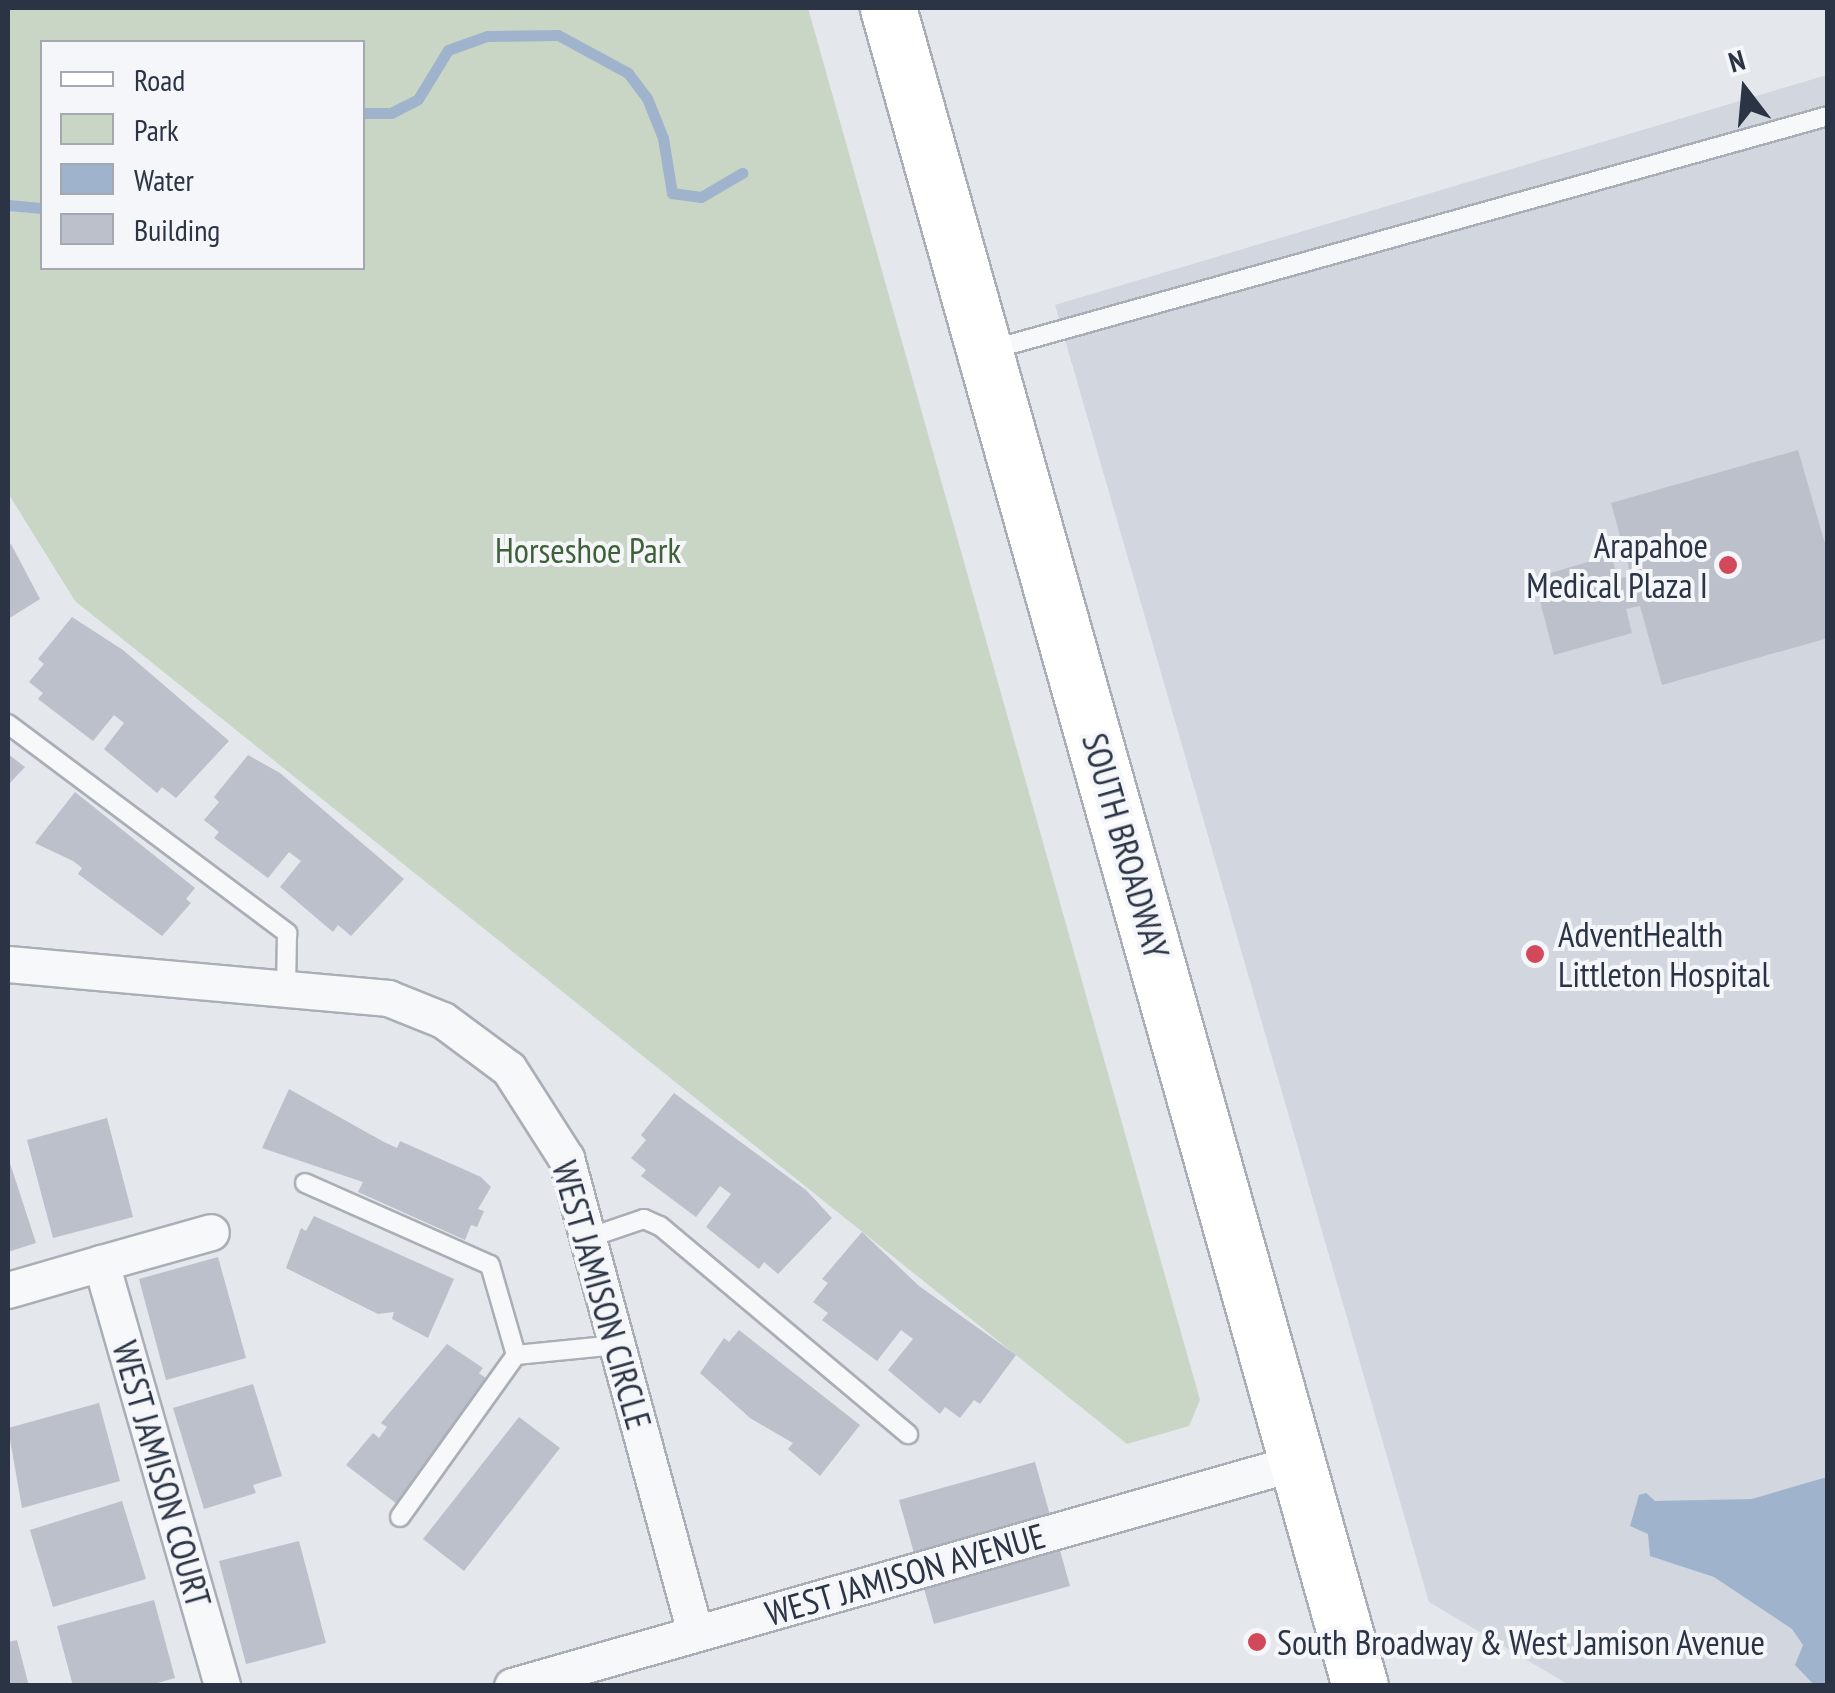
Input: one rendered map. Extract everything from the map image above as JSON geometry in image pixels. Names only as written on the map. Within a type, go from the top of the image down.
[{"type":"main road","name":"SOUTH BROADWAY","points":[[888,8],[1360,1686]]},
{"type":"street","name":"WEST JAMISON CIRCLE","points":[[8,964],[388,998],[443,1020],[481,1046],[524,1086],[566,1158],[695,1634]]},
{"type":"street","points":[[8,1290],[211,1232]]},
{"type":"street","name":"WEST JAMISON COURT","points":[[101,1263],[222,1686]]},
{"type":"street","name":"WEST JAMISON AVENUE","points":[[512,1686],[1298,1462]]},
{"type":"lane","points":[[985,351],[1828,116]]},
{"type":"lane","points":[[8,724],[287,933],[286,988]]},
{"type":"lane","points":[[305,1183],[490,1264],[516,1355]]},
{"type":"lane","points":[[588,1238],[644,1219],[660,1226],[908,1434]]},
{"type":"lane","points":[[400,1516],[516,1355],[617,1345]]},
{"type":"shaded area","name":"AdventHealth Littleton Hospital","points":[[1827,75],[1827,1685],[1569,1685],[1429,1602],[1055,305]]},
{"type":"green space","name":"Horseshoe Park","points":[[8,8],[808,8],[1200,1400],[1189,1426],[1127,1444],[75,601],[8,493]]},
{"type":"water","points":[[1827,1477],[1827,1685],[1814,1685],[1795,1665],[1803,1645],[1792,1629],[1714,1577],[1650,1556],[1648,1534],[1630,1526],[1639,1495],[1646,1493],[1655,1501],[1752,1499]]},
{"type":"building","name":"Arapahoe Medical Plaza I","points":[[1798,450],[1828,554],[1828,638],[1662,685],[1640,606],[1626,609],[1632,633],[1554,655],[1534,578],[1611,555],[1618,579],[1631,576],[1611,503]]},
{"type":"building","points":[[11,544],[40,599],[8,619],[8,546]]},
{"type":"building","points":[[72,617],[123,650],[229,741],[176,798],[162,787],[157,793],[104,749],[124,723],[114,715],[93,741],[38,699],[43,693],[29,682],[44,664],[38,659]]},
{"type":"building","points":[[8,754],[25,767],[8,785]]},
{"type":"building","points":[[248,755],[280,773],[404,879],[351,936],[338,925],[333,932],[280,887],[301,861],[289,852],[268,878],[214,838],[219,832],[204,820],[219,802],[214,797]]},
{"type":"building","points":[[75,792],[195,888],[186,899],[191,903],[162,936],[78,874],[82,868],[73,861],[35,843]]},
{"type":"building","points":[[289,1089],[397,1148],[400,1141],[481,1177],[491,1187],[478,1209],[484,1211],[477,1227],[471,1225],[465,1240],[358,1192],[363,1182],[262,1148]]},
{"type":"building","points":[[674,1093],[806,1190],[832,1218],[778,1274],[764,1262],[759,1269],[706,1227],[731,1194],[720,1186],[696,1217],[641,1176],[646,1170],[631,1158],[646,1140],[641,1135]]},
{"type":"building","points":[[107,1118],[133,1217],[53,1238],[27,1140]]},
{"type":"building","points":[[8,1157],[36,1243],[8,1252]]},
{"type":"building","points":[[314,1216],[454,1279],[428,1338],[392,1319],[394,1312],[378,1314],[286,1268],[301,1228],[306,1231]]},
{"type":"building","points":[[862,1232],[919,1286],[1016,1355],[980,1404],[974,1400],[960,1418],[945,1407],[940,1414],[888,1370],[913,1339],[901,1330],[877,1361],[822,1320],[828,1313],[813,1302],[828,1283],[822,1279]]},
{"type":"building","points":[[218,1257],[246,1358],[166,1380],[139,1279]]},
{"type":"building","points":[[739,1330],[860,1425],[820,1476],[788,1449],[793,1443],[750,1418],[700,1373],[724,1338],[729,1342]]},
{"type":"building","points":[[447,1344],[483,1368],[479,1373],[492,1383],[397,1504],[346,1465],[373,1433],[379,1438],[387,1427],[381,1423]]},
{"type":"building","points":[[253,1384],[282,1476],[253,1485],[256,1493],[204,1509],[173,1408]]},
{"type":"building","points":[[99,1403],[120,1481],[22,1508],[8,1428]]},
{"type":"building","points":[[519,1417],[560,1448],[464,1571],[423,1539]]},
{"type":"building","points":[[1035,1462],[1070,1586],[934,1624],[899,1500]]},
{"type":"building","points":[[122,1501],[146,1579],[53,1607],[30,1530]]},
{"type":"building","points":[[299,1541],[326,1643],[246,1664],[219,1561]]},
{"type":"building","points":[[154,1600],[175,1678],[147,1686],[73,1686],[57,1626]]},
{"type":"building","points":[[17,1640],[29,1686],[8,1686],[8,1642]]},
{"type":"waterway","points":[[365,113],[391,113],[418,99],[448,50],[487,36],[558,35],[628,73],[647,98],[663,138],[672,193],[701,197],[742,173]]},
{"type":"waterway","points":[[8,205],[40,208]]},
{"type":"place","name":"Arapahoe Medical Plaza I","points":[[1728,565]]},
{"type":"place","name":"AdventHealth Littleton Hospital","points":[[1535,954]]},
{"type":"place","name":"South Broadway & West Jamison Avenue","points":[[1257,1642]]}]
